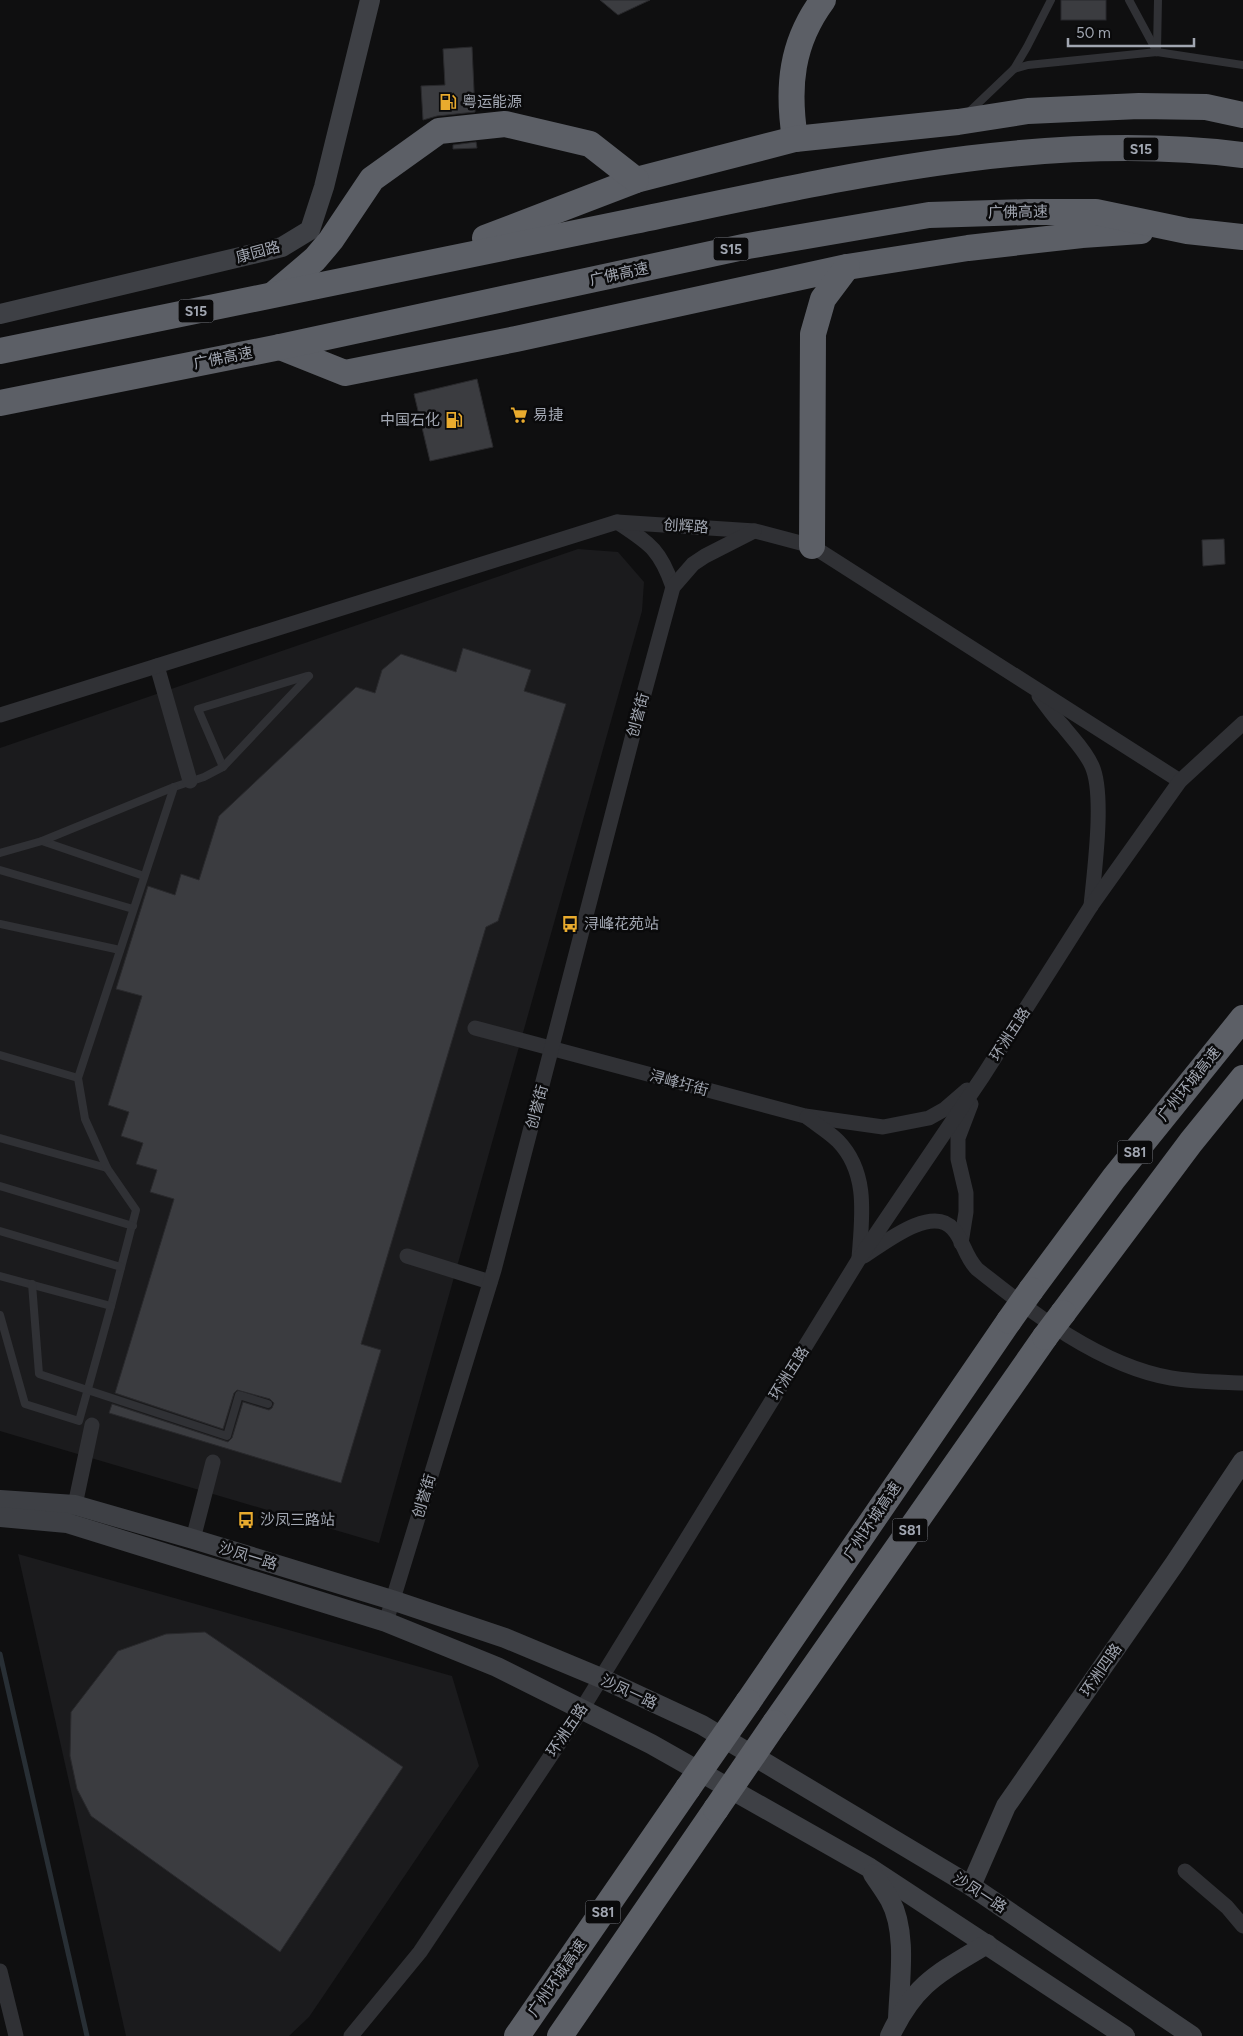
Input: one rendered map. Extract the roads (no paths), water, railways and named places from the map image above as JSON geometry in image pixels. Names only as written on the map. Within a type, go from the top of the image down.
[{"type":"highway","points":[[795,139],[790,109],[792,79],[799,44],[823,0]]},
{"type":"highway","points":[[414,266],[636,180],[795,139],[958,122],[1028,111],[1139,106],[1206,107],[1243,115]]},
{"type":"highway","points":[[272,296],[315,259],[331,240],[372,179],[439,131],[504,124],[590,144],[636,180]]},
{"type":"highway","name":"S15","points":[[0,351],[739,199],[938,162],[1038,150],[1199,150],[1243,156]]},
{"type":"highway","name":"广佛高速","points":[[0,403],[280,347],[748,246],[929,214],[1096,212],[1187,231],[1240,238]]},
{"type":"highway","points":[[280,347],[345,373],[516,339],[847,266],[968,248],[1082,235],[1136,231],[1187,231]]},
{"type":"highway","points":[[812,546],[813,334],[823,299],[847,266]]},
{"type":"highway","name":"广州环城高速","points":[[517,2036],[1031,1290],[1114,1178],[1243,1017]]},
{"type":"highway","name":"S81","points":[[560,2036],[775,1723],[1045,1337],[1190,1142],[1243,1078]]},
{"type":"street","name":"康园路","points":[[0,314],[282,247],[310,230],[324,187],[370,0]]},
{"type":"street","name":"创辉路","points":[[617,522],[755,531],[812,546],[1180,781]]},
{"type":"street","points":[[0,715],[617,522],[656,550],[673,587],[693,564],[755,531]]},
{"type":"street","name":"创誉街","points":[[386,1622],[490,1282],[673,587]]},
{"type":"street","points":[[157,666],[190,782]]},
{"type":"street","points":[[1032,687],[1080,746],[1093,768],[1098,817],[1091,906]]},
{"type":"street","name":"环洲五路","points":[[351,2036],[420,1952],[582,1709],[859,1259],[983,1076],[1091,906],[1180,781],[1243,723]]},
{"type":"street","name":"浔峰圩街","points":[[475,1028],[806,1116],[883,1127],[929,1118],[945,1109],[983,1076]]},
{"type":"street","points":[[961,1243],[966,1212],[966,1193],[958,1159],[958,1138],[983,1076]]},
{"type":"street","points":[[806,1116],[837,1140],[845,1150],[861,1181],[863,1200],[859,1259]]},
{"type":"street","points":[[859,1259],[908,1228],[928,1220],[945,1223],[954,1229],[969,1261],[977,1269],[1081,1344],[1136,1369],[1154,1374],[1196,1380],[1243,1383]]},
{"type":"street","points":[[407,1256],[490,1282]]},
{"type":"street","points":[[75,1505],[92,1425]]},
{"type":"street","name":"环洲四路","points":[[970,1886],[1006,1806],[1175,1563],[1243,1461]]},
{"type":"street","points":[[194,1539],[213,1462]]},
{"type":"street","name":"沙凤一路","points":[[0,1500],[75,1505],[194,1539],[392,1600],[505,1638],[601,1678],[702,1725],[970,1886],[1192,2036]]},
{"type":"street","name":"沙凤一路","points":[[0,1517],[67,1523],[386,1622],[497,1667],[652,1744],[870,1868],[1125,2036]]},
{"type":"street","points":[[870,1868],[891,1902],[900,1938],[894,2028]]},
{"type":"street","points":[[1185,1871],[1227,1907],[1243,1926]]},
{"type":"street","points":[[894,2028],[914,1995],[935,1975],[986,1944]]},
{"type":"street","points":[[0,1971],[16,2036]]},
{"type":"lane","points":[[958,122],[1014,69],[1028,47],[1051,0]]},
{"type":"lane","points":[[1129,0],[1157,52]]},
{"type":"lane","points":[[1157,52],[1158,0]]},
{"type":"lane","points":[[1014,69],[1028,65],[1157,52],[1243,65]]},
{"type":"lane","points":[[0,853],[42,841],[174,787],[204,777],[223,767],[309,676],[198,708],[223,767]]},
{"type":"lane","points":[[0,1315],[25,1404],[79,1420],[136,1210],[107,1168],[85,1120],[78,1078],[174,787]]},
{"type":"lane","points":[[42,841],[144,876]]},
{"type":"lane","points":[[0,870],[133,909]]},
{"type":"lane","points":[[0,924],[120,950]]},
{"type":"lane","points":[[0,1054],[78,1078]]},
{"type":"lane","points":[[0,1138],[107,1168]]},
{"type":"lane","points":[[0,1186],[132,1226]]},
{"type":"lane","points":[[0,1231],[121,1267]]},
{"type":"lane","points":[[0,1276],[111,1306]]},
{"type":"lane","points":[[32,1284],[39,1374],[227,1436],[239,1395],[268,1404]]},
{"type":"waterway","points":[[0,1654],[87,2036]]},
{"type":"place","name":"粤运能源","points":[[448,102]]},
{"type":"place","name":"易捷","points":[[519,415]]},
{"type":"place","name":"中国石化","points":[[454,420]]},
{"type":"place","name":"浔峰花苑站","points":[[570,924]]},
{"type":"place","name":"沙凤三路站","points":[[246,1520]]}]
